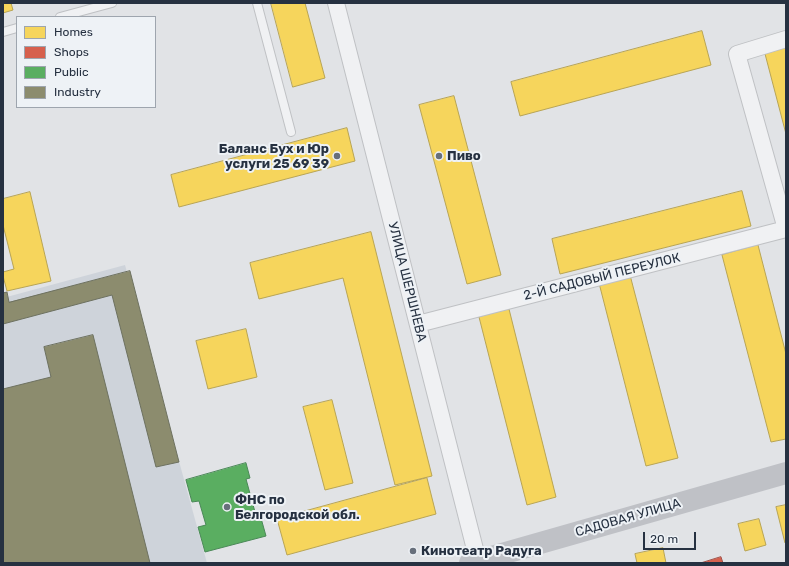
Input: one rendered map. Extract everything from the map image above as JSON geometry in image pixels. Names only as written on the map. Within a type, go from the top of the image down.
[{"type":"main road","name":"САДОВАЯ УЛИЦА","points":[[473,562],[786,473]]},
{"type":"street","name":"УЛИЦА ШЕРШНЕВА","points":[[336,3],[418,324],[473,562]]},
{"type":"street","name":"2-Й САДОВЫЙ ПЕРЕУЛОК","points":[[418,324],[786,229],[737,54],[786,39]]},
{"type":"lane","points":[[64,16],[112,3]]},
{"type":"lane","points":[[256,3],[291,132]]},
{"type":"lane","points":[[3,32],[16,28]]},
{"type":"shaded area","points":[[125,265],[207,563],[3,563],[3,298]]},
{"type":"building: Homes","points":[[3,3],[11,3],[13,10],[3,13]]},
{"type":"building: Homes","points":[[271,3],[305,3],[325,78],[293,87]]},
{"type":"building: Homes","points":[[702,31],[711,65],[520,116],[511,82]]},
{"type":"building: Homes","points":[[786,44],[786,134],[764,50]]},
{"type":"building: Homes","points":[[454,96],[501,275],[467,284],[419,105]]},
{"type":"building: Homes","points":[[347,128],[355,161],[179,207],[171,175]]},
{"type":"building: Homes","points":[[742,191],[751,226],[560,274],[552,239]]},
{"type":"building: Homes","points":[[30,192],[51,281],[7,291],[3,272],[14,269],[3,225],[3,199]]},
{"type":"building: Homes","points":[[371,232],[432,476],[395,485],[343,278],[259,299],[250,263]]},
{"type":"building: Homes","points":[[758,245],[786,354],[786,439],[771,442],[722,255]]},
{"type":"building: Homes","points":[[630,275],[678,458],[646,466],[599,283]]},
{"type":"building: Homes","points":[[509,309],[556,497],[527,505],[479,317]]},
{"type":"building: Homes","points":[[246,329],[257,377],[208,389],[196,341]]},
{"type":"building: Homes","points":[[332,400],[353,483],[325,490],[303,407]]},
{"type":"building: Homes","points":[[427,478],[436,514],[287,555],[277,519]]},
{"type":"building: Homes","points":[[786,505],[786,542],[785,543],[776,507]]},
{"type":"building: Homes","points":[[759,519],[766,545],[745,551],[738,524]]},
{"type":"building: Homes","points":[[663,548],[666,563],[637,563],[635,554]]},
{"type":"building: Shops","points":[[721,557],[723,563],[701,563]]},
{"type":"building: Public","name":"ФНС по Белгородской обл.","points":[[246,463],[250,478],[246,479],[255,512],[259,511],[266,536],[205,552],[198,527],[206,525],[199,501],[192,502],[186,480]]},
{"type":"building: Industry","points":[[130,271],[179,462],[156,467],[112,295],[3,324],[3,293],[7,292],[9,302]]},
{"type":"building: Industry","points":[[93,335],[150,563],[3,563],[3,389],[51,377],[44,347]]},
{"type":"place","name":"Баланс Бух и Юр услуги 25 69 39","points":[[337,156]]},
{"type":"place","name":"Пиво","points":[[439,156]]},
{"type":"place","name":"ФНС по Белгородской обл.","points":[[227,507]]},
{"type":"place","name":"Кинотеатр Радуга","points":[[413,551]]}]
